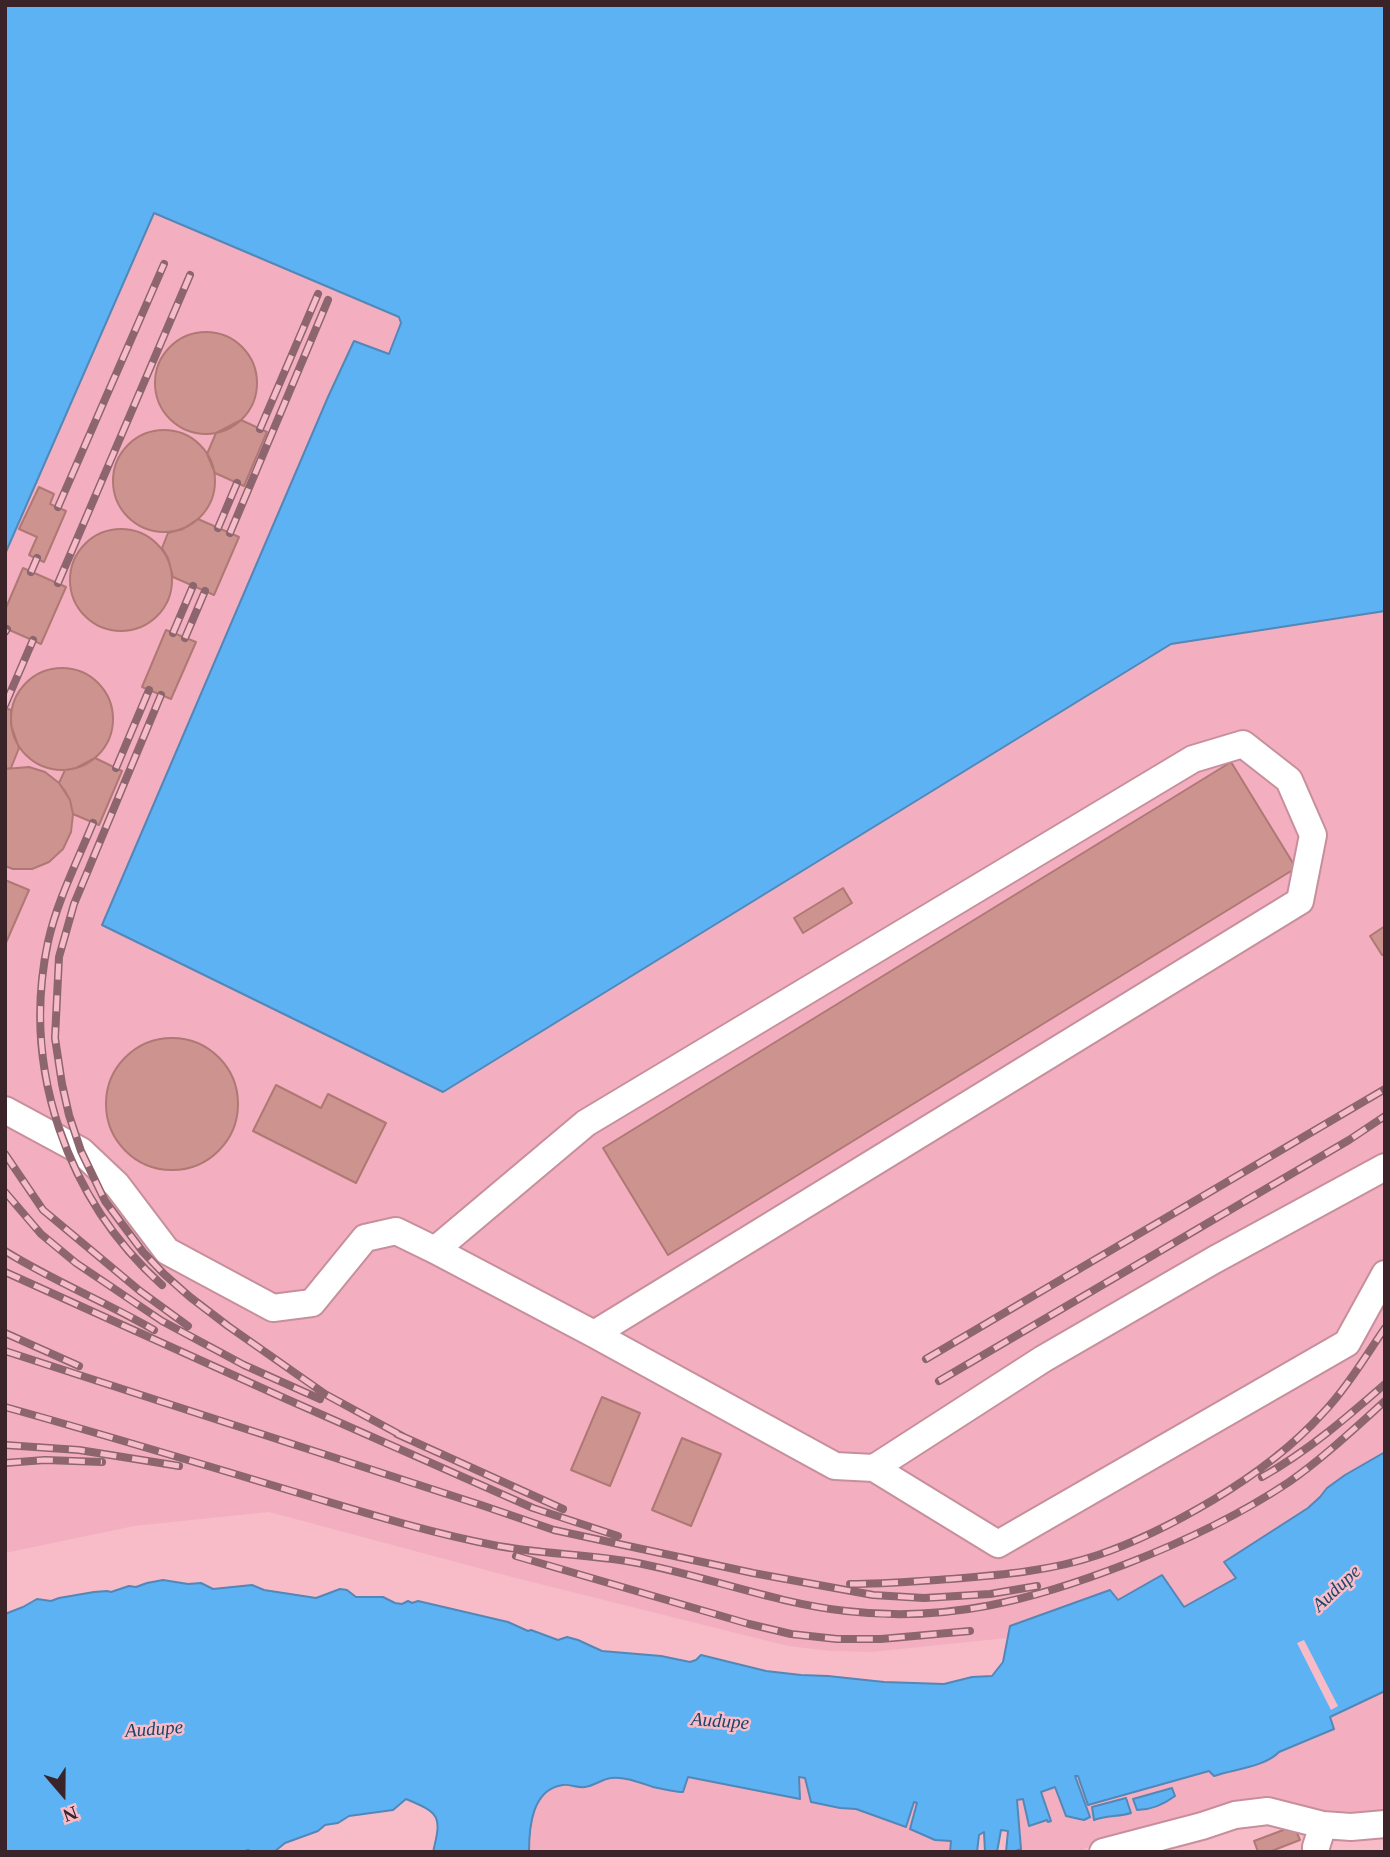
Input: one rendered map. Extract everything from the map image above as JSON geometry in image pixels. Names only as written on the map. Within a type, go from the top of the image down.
[{"type":"lane","points":[[435,1250],[586,1123],[1193,759],[1244,744],[1289,780],[1313,835],[1300,901],[594,1334]]},
{"type":"lane","points":[[5,1111],[81,1151],[117,1185],[167,1251],[273,1308],[312,1303],[365,1238],[396,1231],[594,1334],[835,1466],[874,1468],[998,1544],[1347,1343],[1385,1274]]},
{"type":"lane","points":[[874,1468],[1042,1359],[1214,1260],[1385,1167]]},
{"type":"lane","points":[[1103,1852],[1235,1815],[1268,1811],[1323,1825],[1351,1827],[1385,1824]]},
{"type":"lane","points":[[1316,1852],[1323,1825]]},
{"type":"shaded area","points":[[154,213],[399,318],[401,323],[389,354],[354,341],[694,937],[1171,644],[1385,611],[1385,1452],[1345,1475],[1327,1488],[1308,1508],[1224,1562],[1236,1578],[1183,1607],[1161,1575],[1118,1601],[1011,1626],[1008,1638],[871,1652],[788,1646],[512,1577],[269,1512],[134,1526],[5,1553],[5,554]]},
{"type":"shaded area","points":[[1385,1691],[1385,1810],[1369,1813],[1248,1805],[1086,1848],[1080,1852],[1013,1852],[1021,1849],[1017,1801],[1023,1798],[1049,1822],[1051,1821],[1040,1792],[1055,1787],[1089,1817],[1075,1776],[1078,1775],[1088,1804],[1209,1771],[1215,1775],[1242,1769],[1334,1728],[1330,1717]]},
{"type":"shaded area","points":[[612,1777],[683,1791],[688,1777],[799,1799],[798,1777],[805,1777],[840,1808],[856,1809],[906,1827],[914,1801],[918,1803],[912,1825],[935,1840],[951,1841],[950,1852],[529,1852],[529,1833],[537,1802],[548,1790],[564,1785],[585,1787]]},
{"type":"water","points":[[5,5],[1385,5],[1385,611],[1171,644],[443,1092],[102,925],[354,341],[389,354],[401,323],[399,317],[154,213],[5,554]]},
{"type":"water","name":"Audupe","points":[[1385,1452],[1385,1691],[1330,1717],[1334,1729],[1249,1767],[1214,1776],[1209,1771],[1088,1805],[1078,1776],[1075,1776],[1090,1817],[1084,1820],[1066,1816],[1055,1787],[1041,1792],[1051,1821],[1029,1826],[1023,1799],[1017,1800],[1021,1849],[1013,1852],[1006,1852],[1008,1831],[1001,1830],[997,1852],[985,1852],[984,1832],[979,1835],[977,1852],[950,1852],[951,1841],[935,1840],[910,1829],[917,1803],[914,1802],[906,1827],[856,1809],[811,1802],[805,1778],[799,1777],[800,1799],[688,1777],[683,1792],[616,1778],[585,1787],[566,1785],[553,1788],[539,1801],[534,1811],[529,1852],[433,1852],[437,1830],[436,1817],[426,1808],[406,1799],[393,1810],[349,1816],[338,1823],[325,1825],[318,1831],[285,1843],[274,1852],[5,1852],[5,1614],[37,1599],[51,1601],[94,1592],[111,1592],[163,1580],[201,1583],[213,1589],[252,1585],[264,1590],[316,1598],[340,1589],[347,1590],[356,1597],[383,1597],[402,1604],[418,1601],[508,1622],[558,1640],[567,1637],[578,1640],[602,1651],[661,1656],[690,1662],[701,1655],[766,1671],[884,1682],[944,1684],[972,1677],[992,1676],[1003,1662],[1010,1626],[1110,1590],[1118,1600],[1162,1575],[1184,1607],[1236,1578],[1224,1562],[1308,1508],[1327,1488],[1345,1475]]},
{"type":"water","points":[[1172,1788],[1175,1796],[1166,1802],[1137,1810],[1133,1799]]},
{"type":"water","points":[[1126,1798],[1131,1813],[1094,1820],[1092,1807]]},
{"type":"pier","points":[[1304,1640],[1338,1706],[1331,1710],[1297,1643]]},
{"type":"building","points":[[206,332],[226,336],[242,347],[253,363],[257,383],[253,403],[242,419],[226,430],[206,434],[186,430],[170,419],[159,403],[155,383],[159,363],[170,347],[186,336]]},
{"type":"building","points":[[241,420],[267,432],[244,486],[215,473],[207,454],[216,433]]},
{"type":"building","points":[[164,430],[183,434],[200,445],[211,462],[215,481],[211,500],[200,517],[183,528],[164,532],[145,528],[128,517],[117,500],[113,481],[117,462],[128,445],[145,434]]},
{"type":"building","points":[[39,487],[54,494],[50,504],[66,511],[44,562],[29,555],[37,537],[19,529]]},
{"type":"building","points":[[198,519],[239,537],[214,595],[173,577],[162,548],[168,533],[183,529]]},
{"type":"building","points":[[121,529],[140,533],[157,544],[168,561],[172,580],[168,599],[157,616],[140,627],[121,631],[102,627],[85,616],[74,599],[70,580],[74,561],[85,544],[102,533]]},
{"type":"building","points":[[23,568],[66,587],[41,644],[5,628],[5,610]]},
{"type":"building","points":[[166,630],[196,642],[171,699],[142,687]]},
{"type":"building","points":[[62,668],[82,672],[98,683],[109,699],[113,719],[109,739],[98,755],[82,766],[62,770],[42,766],[26,755],[15,739],[11,719],[15,699],[26,683],[42,672]]},
{"type":"building","points":[[5,708],[11,710],[11,725],[19,748],[11,768],[5,769]]},
{"type":"building","points":[[95,758],[122,771],[99,825],[73,814],[70,800],[59,783],[65,770],[76,768]]},
{"type":"building","points":[[1231,762],[1296,868],[668,1255],[603,1148]]},
{"type":"building","points":[[29,767],[45,772],[65,791],[73,814],[71,832],[63,849],[49,862],[32,869],[13,869],[5,866],[5,769]]},
{"type":"building","points":[[5,880],[29,890],[5,945]]},
{"type":"building","points":[[843,888],[852,903],[803,933],[794,918]]},
{"type":"building","points":[[1385,926],[1385,954],[1382,955],[1370,936]]},
{"type":"building","points":[[172,1038],[197,1043],[219,1057],[233,1079],[238,1104],[233,1129],[219,1151],[197,1165],[172,1170],[147,1165],[125,1151],[111,1129],[106,1104],[111,1079],[125,1057],[147,1043]]},
{"type":"building","points":[[276,1085],[321,1108],[328,1094],[386,1123],[356,1183],[253,1131]]},
{"type":"building","points":[[602,1397],[640,1413],[610,1486],[571,1470]]},
{"type":"building","points":[[682,1438],[721,1454],[691,1526],[652,1510]]},
{"type":"building","points":[[1294,1826],[1300,1840],[1269,1852],[1258,1852],[1254,1841]]},
{"type":"railway","points":[[58,507],[164,264]]},
{"type":"railway","points":[[58,583],[190,275]]},
{"type":"railway","points":[[260,429],[318,294]]},
{"type":"railway","points":[[230,533],[328,300]]},
{"type":"railway","points":[[218,528],[237,483]]},
{"type":"railway","points":[[31,572],[37,558]]},
{"type":"railway","points":[[173,633],[193,586]]},
{"type":"railway","points":[[185,638],[205,591]]},
{"type":"railway","points":[[5,705],[33,640]]},
{"type":"railway","points":[[116,768],[149,690]]},
{"type":"railway","points":[[161,695],[74,904],[59,957],[55,1038],[69,1115],[81,1151],[105,1201],[143,1252],[164,1274],[228,1326],[325,1394],[404,1437]]},
{"type":"railway","points":[[93,823],[62,897],[48,942],[41,989],[41,1037],[47,1083],[59,1129],[77,1172],[100,1213],[129,1251],[162,1285]]},
{"type":"railway","points":[[926,1359],[1385,1089]]},
{"type":"railway","points":[[939,1381],[1349,1140],[1385,1116]]},
{"type":"railway","points":[[5,1154],[43,1210],[140,1291],[188,1326]]},
{"type":"railway","points":[[5,1192],[41,1234],[76,1263],[162,1321],[244,1365],[320,1399]]},
{"type":"railway","points":[[5,1251],[154,1330]]},
{"type":"railway","points":[[5,1272],[533,1508],[618,1536]]},
{"type":"railway","points":[[850,1584],[951,1579],[1044,1569],[1128,1544],[1199,1508],[1271,1461],[1322,1414],[1385,1328]]},
{"type":"railway","points":[[5,1333],[79,1366]]},
{"type":"railway","points":[[5,1351],[554,1530],[753,1573],[873,1595],[924,1598],[990,1594],[1037,1586]]},
{"type":"railway","points":[[1262,1477],[1311,1445],[1385,1384]]},
{"type":"railway","points":[[5,1407],[369,1514],[468,1540],[510,1548],[632,1562],[819,1607],[883,1614],[919,1614],[989,1606],[1023,1598],[1091,1577],[1189,1537],[1230,1517],[1289,1482],[1385,1401]]},
{"type":"railway","points":[[397,1434],[563,1509]]},
{"type":"railway","points":[[5,1445],[79,1450],[179,1466]]},
{"type":"railway","points":[[5,1463],[45,1460],[102,1462]]},
{"type":"railway","points":[[516,1556],[791,1634],[837,1639],[881,1639],[970,1631]]}]
